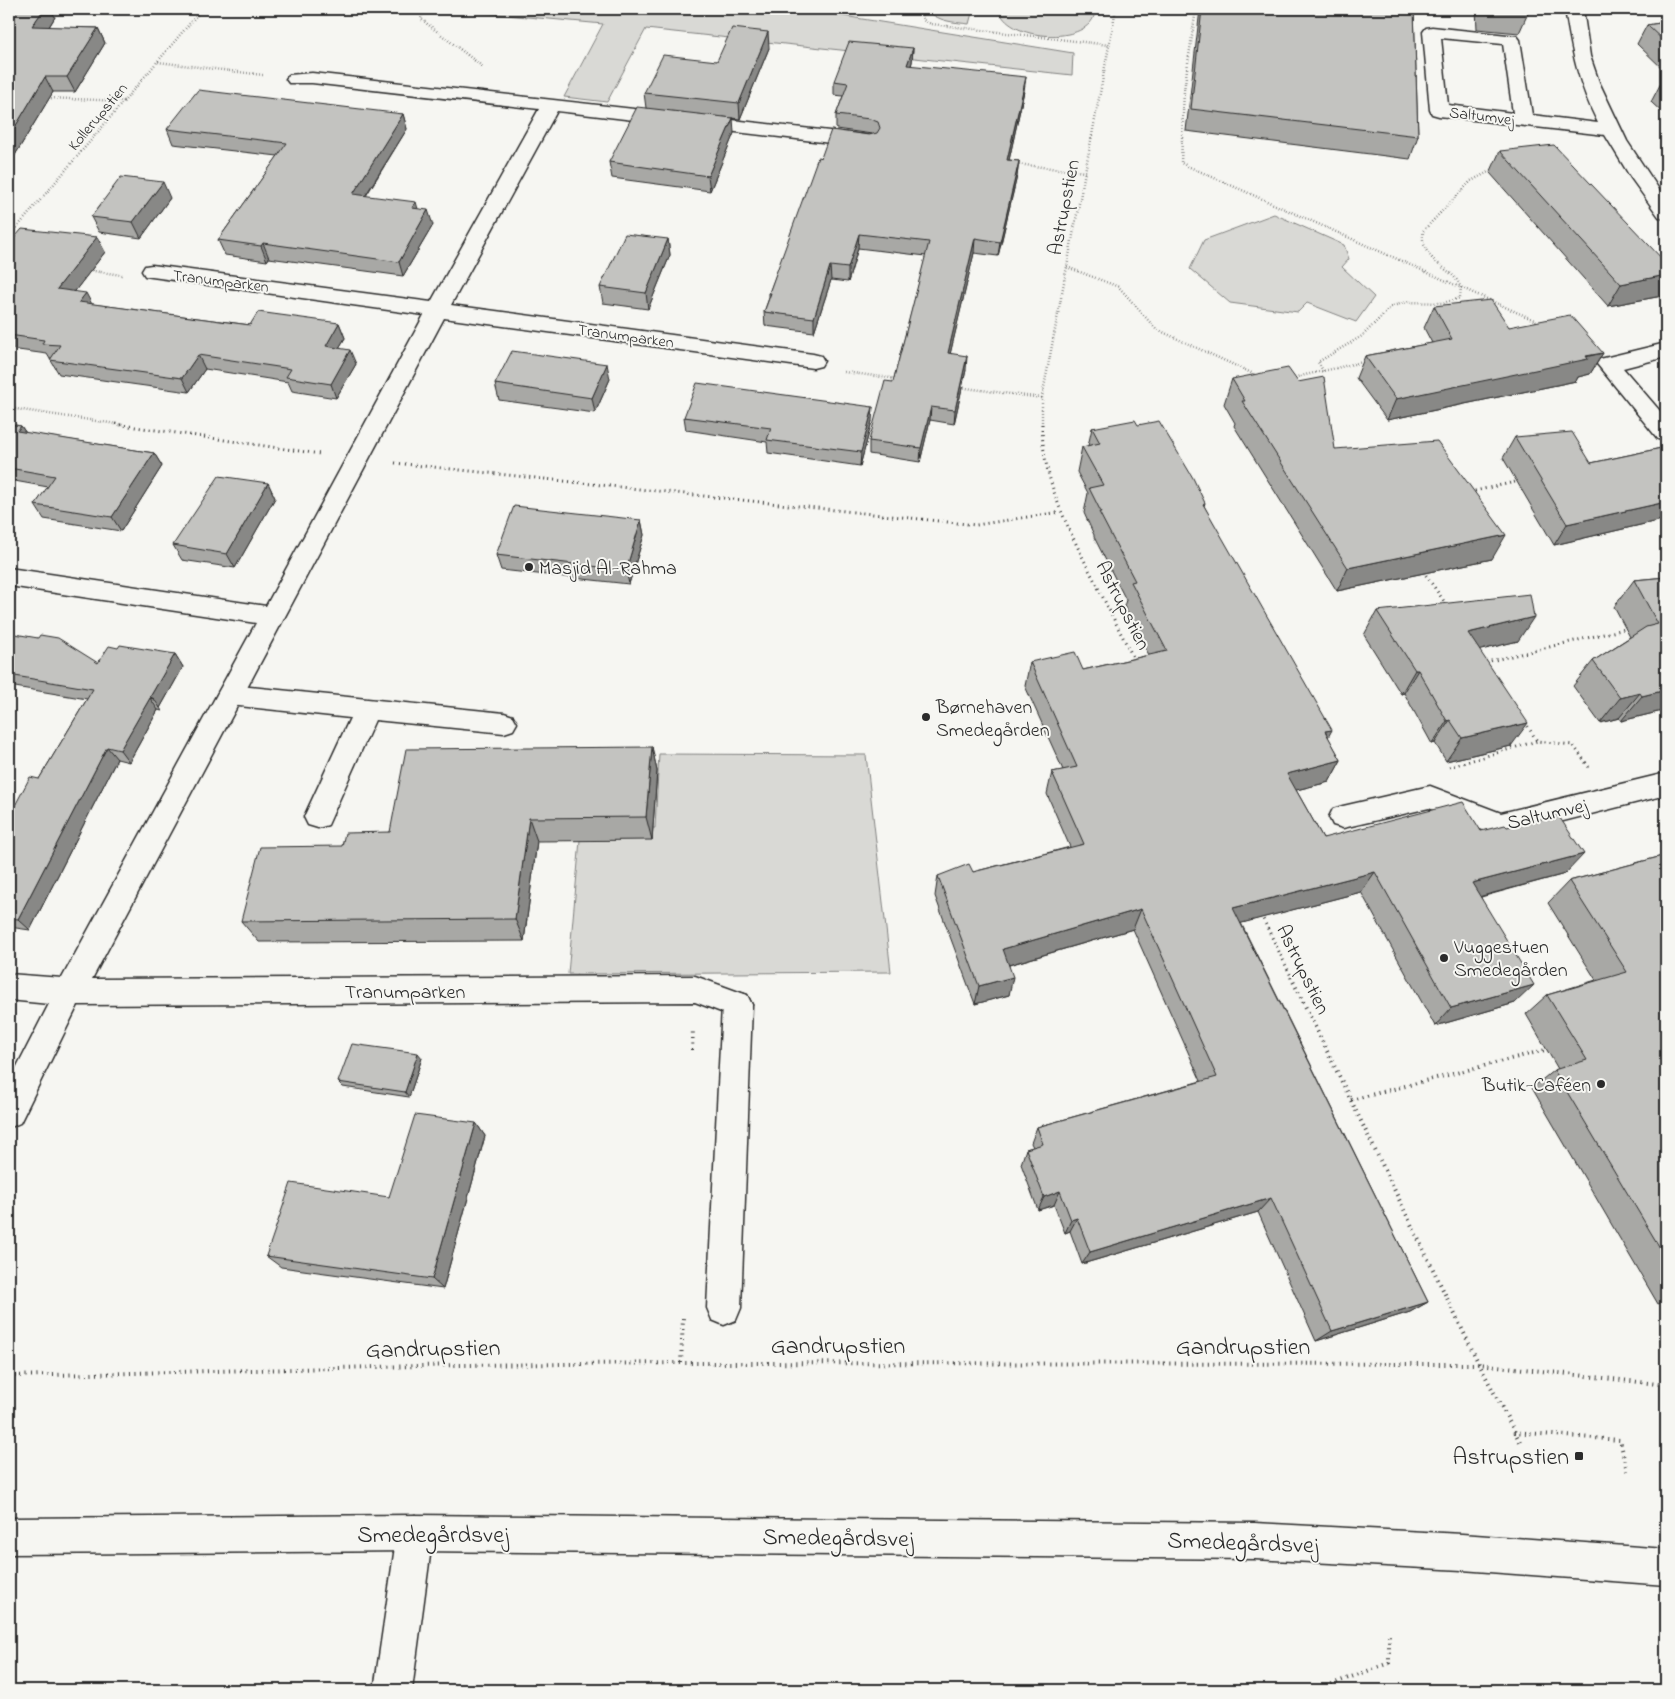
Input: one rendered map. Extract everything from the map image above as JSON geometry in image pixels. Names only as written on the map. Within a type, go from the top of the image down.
[{"type":"street","points":[[1574,9],[1583,61],[1593,92],[1634,169],[1666,212]]},
{"type":"street","name":"Saltumvej","points":[[1523,120],[1511,40],[1432,32],[1439,110],[1523,120],[1612,130]]},
{"type":"street","points":[[295,79],[312,78],[870,141]]},
{"type":"street","points":[[9,1113],[70,992],[438,309],[540,103]]},
{"type":"street","name":"Tranumparken","points":[[152,272],[813,361]]},
{"type":"street","points":[[1666,350],[1608,364],[1666,433]]},
{"type":"street","points":[[9,576],[272,616]]},
{"type":"street","points":[[230,695],[504,723]]},
{"type":"street","points":[[318,816],[367,709]]},
{"type":"street","name":"Saltumvej","points":[[1343,816],[1430,797],[1500,825],[1666,784]]},
{"type":"street","name":"Tranumparken","points":[[9,987],[70,992],[695,989],[737,1005],[724,1308]]},
{"type":"street","points":[[393,1690],[415,1533]]},
{"type":"street","name":"Smedegårdsvej","points":[[9,1536],[415,1533],[1256,1541],[1462,1552],[1666,1567]]},
{"type":"path","name":"Kollerupstien","points":[[9,237],[202,9]]},
{"type":"path","points":[[424,9],[421,19],[540,103]]},
{"type":"path","points":[[922,9],[923,20],[931,24],[1109,45]]},
{"type":"path","name":"Astrupstien","points":[[1116,9],[1042,398],[1042,441],[1048,476],[1060,512],[1140,669]]},
{"type":"path","points":[[1196,9],[1184,90],[1181,163],[1542,323],[1533,325]]},
{"type":"path","points":[[157,62],[295,79]]},
{"type":"path","points":[[38,98],[124,101]]},
{"type":"path","points":[[1323,371],[1318,362],[1347,347],[1370,331],[1392,306],[1407,303],[1443,304],[1460,298],[1461,288],[1452,275],[1427,254],[1422,242],[1423,231],[1471,181],[1486,172],[1502,166],[1505,158],[1502,117]]},
{"type":"path","points":[[1015,164],[1085,172]]},
{"type":"path","points":[[1067,267],[1119,287],[1156,329],[1185,344],[1263,378]]},
{"type":"path","points":[[84,270],[140,277],[152,272]]},
{"type":"path","points":[[1293,386],[1288,379],[1371,360]]},
{"type":"path","points":[[813,361],[820,369],[907,381]]},
{"type":"path","points":[[955,387],[1042,398]]},
{"type":"path","points":[[9,408],[357,459],[976,525],[1060,512]]},
{"type":"path","points":[[1467,492],[1524,480]]},
{"type":"path","points":[[1420,566],[1453,614]]},
{"type":"path","points":[[1491,670],[1486,662],[1638,626]]},
{"type":"path","points":[[1522,718],[1537,741],[1573,745],[1612,798]]},
{"type":"path","name":"Astrupstien","points":[[1257,906],[1479,1364],[1520,1442]]},
{"type":"path","points":[[1351,1100],[1552,1049]]},
{"type":"path","name":"Gandrupstien","points":[[9,1376],[459,1365],[672,1363],[1479,1364],[1625,1378],[1666,1385]]},
{"type":"path","points":[[1514,1432],[1620,1440],[1627,1471]]},
{"type":"path","points":[[1316,1690],[1389,1663],[1389,1635]]},
{"type":"shaded area","points":[[441,9],[800,9],[1073,53],[1072,75],[646,29],[607,102],[564,97],[603,24]]},
{"type":"shaded area","points":[[928,9],[973,9],[969,24],[942,19],[933,15]]},
{"type":"shaded area","points":[[999,9],[1095,9],[1091,21],[1082,29],[1067,34],[1050,36],[1033,34],[1018,29],[1005,20]]},
{"type":"shaded area","points":[[1274,214],[1344,245],[1349,259],[1342,267],[1374,297],[1356,322],[1307,303],[1298,312],[1230,303],[1190,269],[1204,240]]},
{"type":"shaded area","points":[[659,754],[866,755],[891,972],[568,974],[581,829],[655,828]]},
{"type":"building","points":[[9,9],[44,9],[32,26],[98,28],[67,77],[45,77],[9,137]]},
{"type":"building","points":[[1202,9],[1414,9],[1418,136],[1191,109]]},
{"type":"building","points":[[1512,9],[1528,9],[1529,11]]},
{"type":"building","points":[[1666,22],[1666,43],[1647,25]]},
{"type":"building","points":[[732,28],[768,32],[739,103],[644,93],[663,55],[717,61]]},
{"type":"building","points":[[849,42],[913,48],[907,65],[1026,77],[1007,160],[1019,161],[1000,242],[975,238],[948,353],[967,356],[955,410],[931,407],[921,448],[869,441],[885,381],[893,382],[929,242],[859,234],[848,268],[830,266],[814,318],[764,312],[771,293],[769,293],[818,157],[821,158],[831,130],[869,135],[877,133],[880,128],[878,122],[870,119],[836,115],[848,83],[834,81]]},
{"type":"building","points":[[198,90],[403,114],[353,194],[416,202],[412,208],[428,210],[399,262],[263,243],[261,246],[218,240],[287,143],[167,129]]},
{"type":"building","points":[[637,107],[733,118],[708,176],[609,162]]},
{"type":"building","points":[[1554,145],[1666,263],[1666,275],[1621,284],[1500,151]]},
{"type":"building","points":[[121,177],[163,182],[133,222],[91,217]]},
{"type":"building","points":[[22,229],[97,237],[57,289],[86,293],[79,302],[250,325],[258,312],[339,323],[326,346],[350,350],[331,384],[286,377],[291,369],[198,355],[182,378],[50,360],[60,345],[42,344],[44,340],[9,335],[9,314],[11,312],[9,311],[9,244]]},
{"type":"building","points":[[625,234],[668,239],[646,293],[600,287]]},
{"type":"building","points":[[1491,300],[1509,327],[1570,315],[1603,353],[1586,356],[1588,359],[1396,399],[1365,356],[1452,339],[1434,306]]},
{"type":"building","points":[[512,351],[607,364],[592,398],[495,384]]},
{"type":"building","points":[[1288,368],[1298,382],[1324,377],[1335,449],[1437,441],[1506,535],[1348,568],[1242,401],[1245,401],[1232,379]]},
{"type":"building","points":[[697,383],[873,407],[861,452],[767,440],[771,428],[684,417]]},
{"type":"building","points":[[1135,420],[1138,425],[1159,421],[1193,478],[1205,503],[1203,504],[1332,730],[1325,731],[1341,760],[1287,774],[1323,838],[1463,802],[1481,831],[1558,815],[1584,854],[1472,883],[1534,985],[1451,1008],[1375,872],[1233,908],[1428,1302],[1332,1331],[1271,1198],[1090,1252],[1077,1218],[1071,1220],[1060,1191],[1044,1197],[1026,1149],[1043,1144],[1037,1127],[1217,1077],[1141,909],[1003,949],[1013,977],[979,986],[938,876],[969,864],[973,872],[1084,844],[1052,772],[1077,767],[1030,662],[1075,652],[1083,670],[1167,651],[1131,582],[1135,581],[1099,512],[1101,512],[1089,488],[1103,485],[1082,447],[1100,443],[1092,428]]},
{"type":"building","points":[[9,424],[21,426],[17,431],[154,453],[112,517],[35,505],[55,476],[9,468]]},
{"type":"building","points":[[1572,432],[1591,463],[1666,447],[1666,502],[1567,524],[1515,437]]},
{"type":"building","points":[[219,476],[268,483],[227,554],[173,545]]},
{"type":"building","points":[[514,506],[641,520],[626,570],[496,555]]},
{"type":"building","points":[[1666,577],[1666,690],[1642,696],[1640,693],[1620,698],[1593,661],[1646,627],[1658,624],[1634,580]]},
{"type":"building","points":[[1530,594],[1534,617],[1468,633],[1528,723],[1462,738],[1450,720],[1447,721],[1418,670],[1415,670],[1377,611]]},
{"type":"building","points":[[9,633],[38,638],[40,635],[58,638],[98,663],[109,646],[118,648],[120,645],[175,654],[150,697],[154,699],[150,698],[120,750],[107,747],[18,919],[9,918],[9,817],[30,777],[39,779],[93,689],[9,675]]},
{"type":"building","points":[[652,747],[646,817],[529,818],[515,919],[241,921],[260,847],[342,846],[345,833],[390,832],[406,749]]},
{"type":"building","points":[[1666,855],[1666,1258],[1554,1070],[1587,1060],[1547,995],[1627,972],[1569,881]]},
{"type":"building","points":[[352,1044],[418,1053],[405,1092],[338,1082]]},
{"type":"building","points":[[415,1115],[476,1123],[432,1279],[266,1256],[291,1183],[389,1197]]},
{"type":"place","name":"Masjid Al-Rahma","points":[[529,567]]},
{"type":"place","name":"Børnehaven Smedegården","points":[[926,717]]},
{"type":"place","name":"Vuggestuen Smedegården","points":[[1444,958]]},
{"type":"place","name":"Butik-Caféen","points":[[1601,1084]]},
{"type":"place","name":"Astrupstien","points":[[1579,1456]]}]
